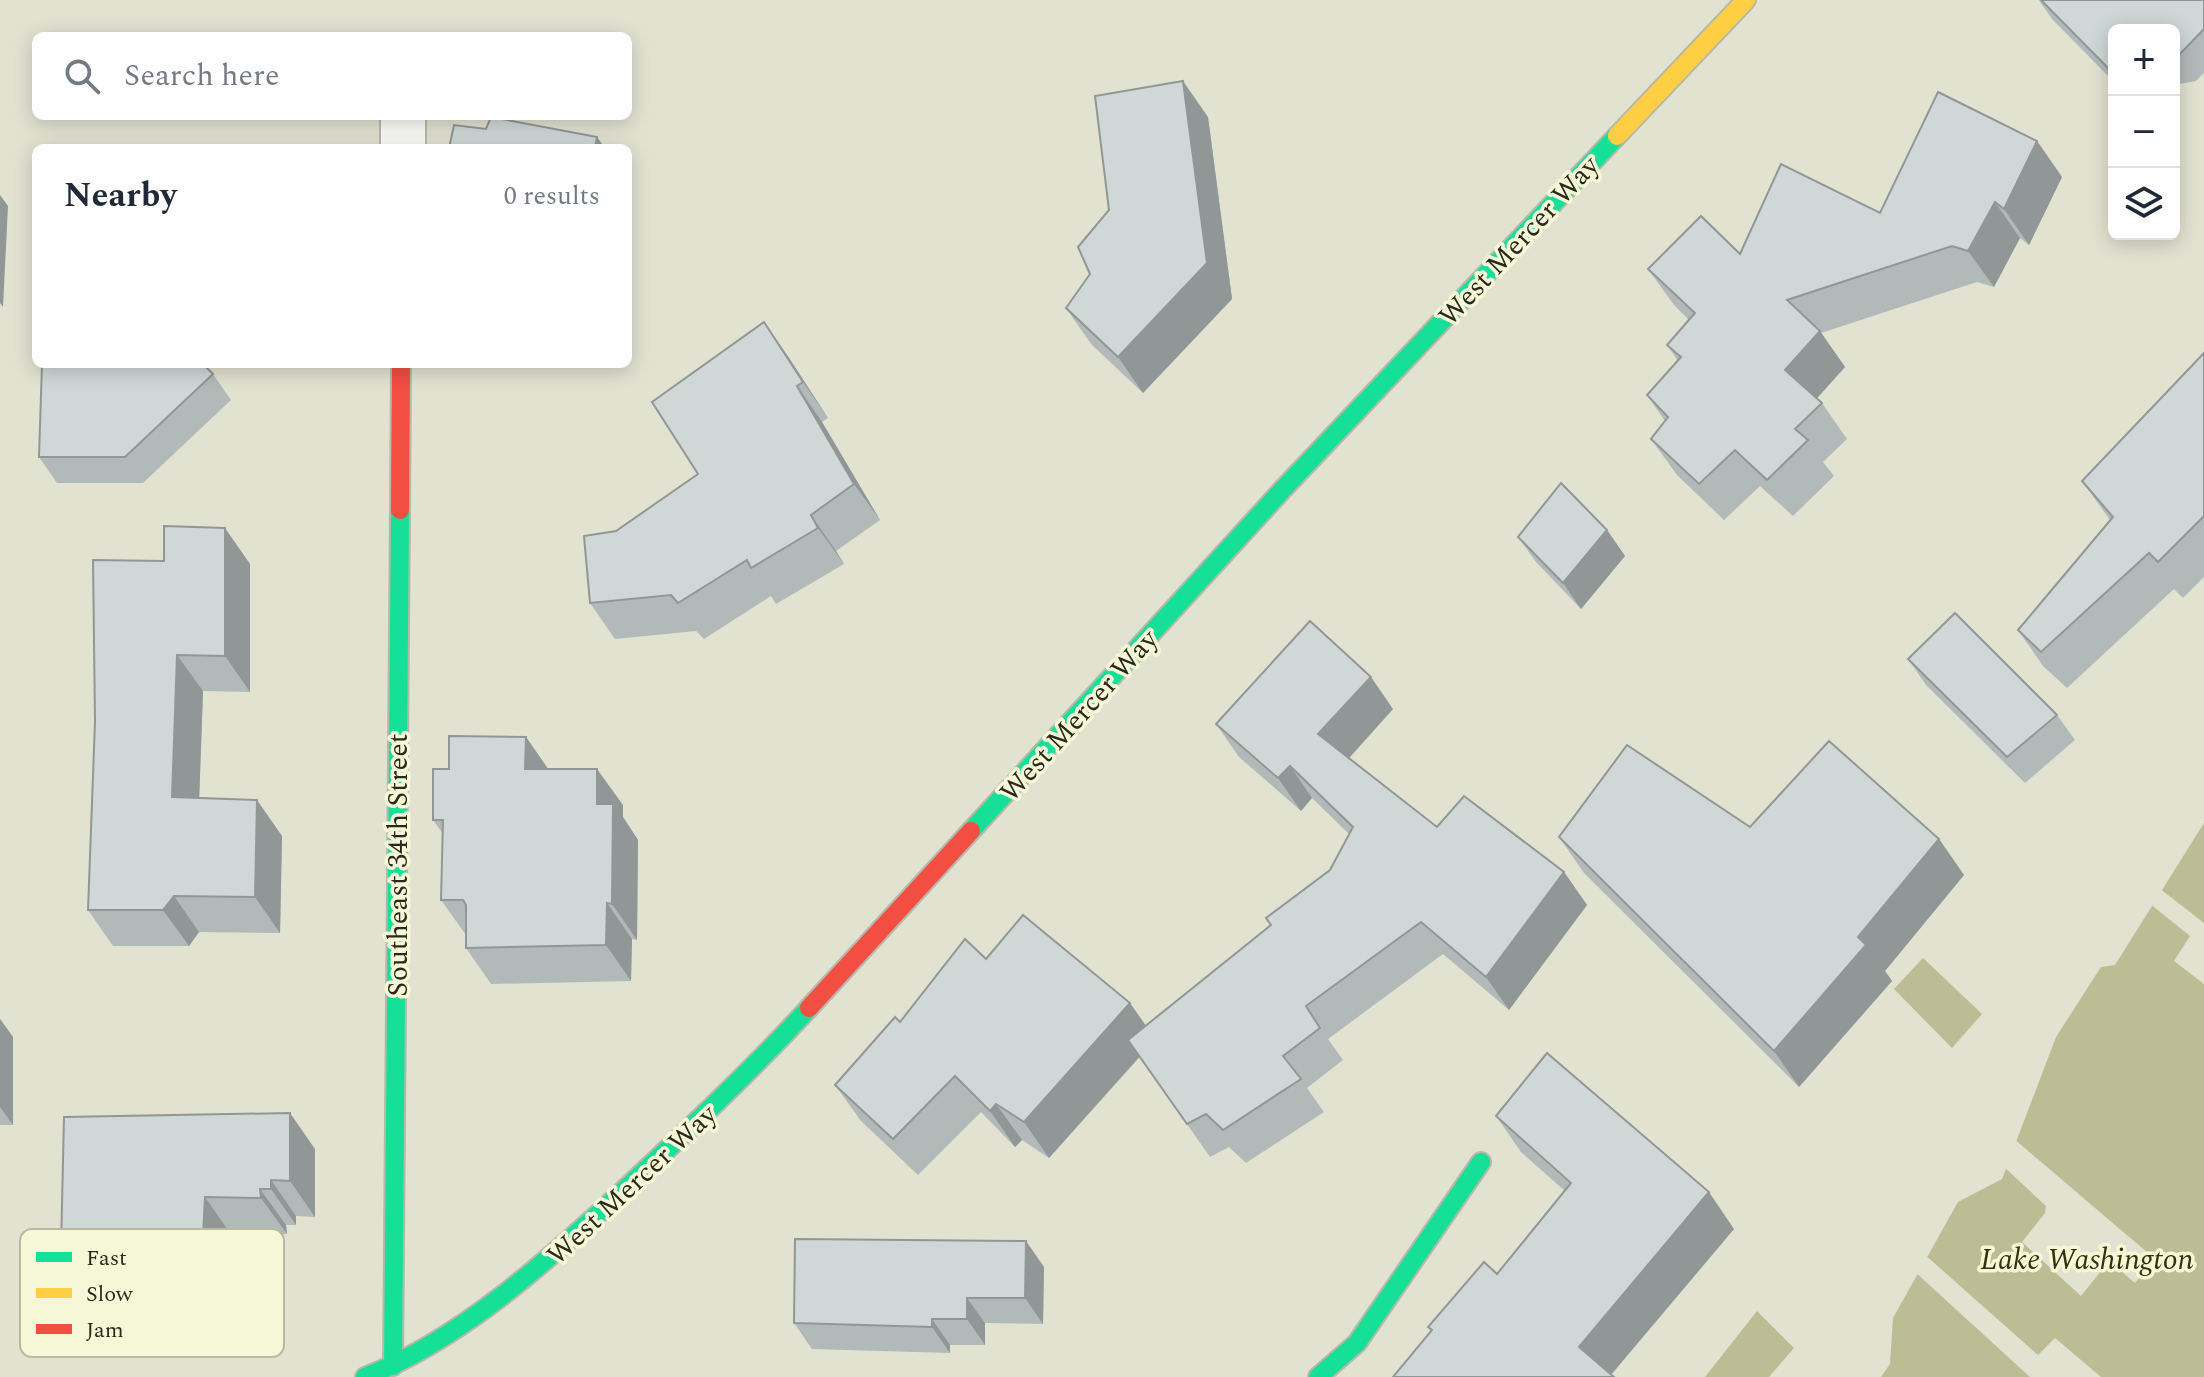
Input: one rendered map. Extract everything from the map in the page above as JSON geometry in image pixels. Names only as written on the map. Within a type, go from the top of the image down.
[{"type":"street","name":"West Mercer Way","points":[[365,1377],[393,1366],[526,1280],[739,1084],[1284,488],[1746,0]]},
{"type":"street","points":[[403,120],[403,144]]},
{"type":"street","name":"Southeast 34th Street","points":[[393,1366],[401,368]]},
{"type":"street","points":[[1318,1377],[1357,1343],[1481,1162]]},
{"type":"water","name":"Lake Washington","points":[[2204,823],[2204,1377],[1881,1377],[1890,1364],[1893,1318],[1958,1202],[2002,1179],[2056,1037],[2101,967],[2115,965]]},
{"type":"water","points":[[1923,958],[1982,1014],[1952,1048],[1894,989]]},
{"type":"water","points":[[1757,1311],[1794,1348],[1769,1377],[1705,1377]]},
{"type":"pier","points":[[2159,888],[2204,923],[2204,984],[2174,961],[2190,936],[2149,903]]},
{"type":"pier","points":[[2013,1138],[2155,1259],[2135,1283],[2109,1261],[2081,1296],[2022,1242],[2045,1213],[2046,1206],[2003,1166]]},
{"type":"pier","points":[[1924,1254],[2038,1355],[2055,1338],[2101,1377],[2030,1377],[1914,1271]]},
{"type":"building","points":[[2041,0],[2204,0],[2204,29],[2180,54],[2180,24],[2108,24],[2108,68]]},
{"type":"building","points":[[1183,81],[1207,263],[1118,357],[1066,308],[1090,274],[1078,247],[1109,210],[1095,96]]},
{"type":"building","points":[[1938,92],[2037,141],[2004,209],[1995,202],[1968,251],[1952,246],[1787,300],[1820,331],[1785,370],[1822,403],[1795,429],[1808,440],[1767,480],[1735,450],[1699,484],[1651,439],[1668,417],[1647,395],[1681,357],[1667,345],[1695,313],[1648,269],[1701,216],[1740,254],[1781,164],[1880,213]]},
{"type":"building","points":[[490,120],[507,120],[597,137],[596,144],[450,144],[454,125],[486,129]]},
{"type":"building","points":[[764,322],[803,382],[797,386],[854,484],[811,515],[818,528],[751,568],[747,560],[678,603],[671,595],[590,603],[584,536],[616,531],[698,474],[652,402]]},
{"type":"building","points":[[2204,353],[2204,516],[2158,562],[2149,553],[2041,652],[2018,630],[2113,517],[2082,481]]},
{"type":"building","points":[[42,368],[207,368],[213,374],[125,457],[39,457]]},
{"type":"building","points":[[1561,483],[1607,530],[1563,583],[1518,537]]},
{"type":"building","points":[[164,526],[225,528],[225,656],[177,655],[172,797],[257,800],[255,897],[174,896],[163,910],[88,910],[95,722],[93,560],[164,561]]},
{"type":"building","points":[[1955,613],[2057,715],[2007,757],[1908,659]]},
{"type":"building","points":[[1310,621],[1371,677],[1318,734],[1437,827],[1464,796],[1564,872],[1486,977],[1421,922],[1306,1006],[1320,1028],[1283,1056],[1301,1079],[1223,1130],[1206,1114],[1187,1124],[1128,1040],[1271,925],[1266,918],[1330,870],[1353,827],[1290,766],[1278,778],[1216,724]]},
{"type":"building","points":[[449,736],[526,737],[525,769],[597,769],[597,804],[613,804],[612,904],[607,903],[606,945],[466,948],[466,905],[463,900],[441,900],[443,820],[433,820],[433,769],[449,769]]},
{"type":"building","points":[[1829,741],[1939,839],[1858,937],[1866,945],[1774,1051],[1559,837],[1627,745],[1750,827]]},
{"type":"building","points":[[1023,915],[1130,1003],[1024,1122],[996,1104],[990,1111],[955,1076],[893,1139],[835,1085],[895,1017],[900,1022],[965,939],[986,959]]},
{"type":"building","points":[[1547,1053],[1709,1192],[1579,1347],[1614,1377],[1393,1377],[1432,1330],[1428,1327],[1484,1262],[1497,1274],[1571,1183],[1496,1116]]},
{"type":"building","points":[[290,1113],[290,1181],[271,1180],[271,1189],[260,1189],[261,1198],[205,1197],[203,1229],[61,1229],[64,1117]]},
{"type":"building","points":[[795,1239],[1026,1241],[1025,1298],[967,1298],[967,1319],[932,1319],[932,1327],[794,1323]]},
{"type":"traffic: fast","points":[[971,831],[1284,488],[1617,136]]},
{"type":"traffic: fast","points":[[393,1366],[400,510]]},
{"type":"traffic: fast","points":[[365,1377],[435,1342],[533,1271],[693,1125],[809,1008]]},
{"type":"traffic: fast","points":[[1318,1377],[1357,1343],[1481,1162]]},
{"type":"traffic: slow","points":[[1617,136],[1746,0]]},
{"type":"traffic: jam","points":[[400,510],[401,368]]},
{"type":"traffic: jam","points":[[809,1008],[971,831]]}]
